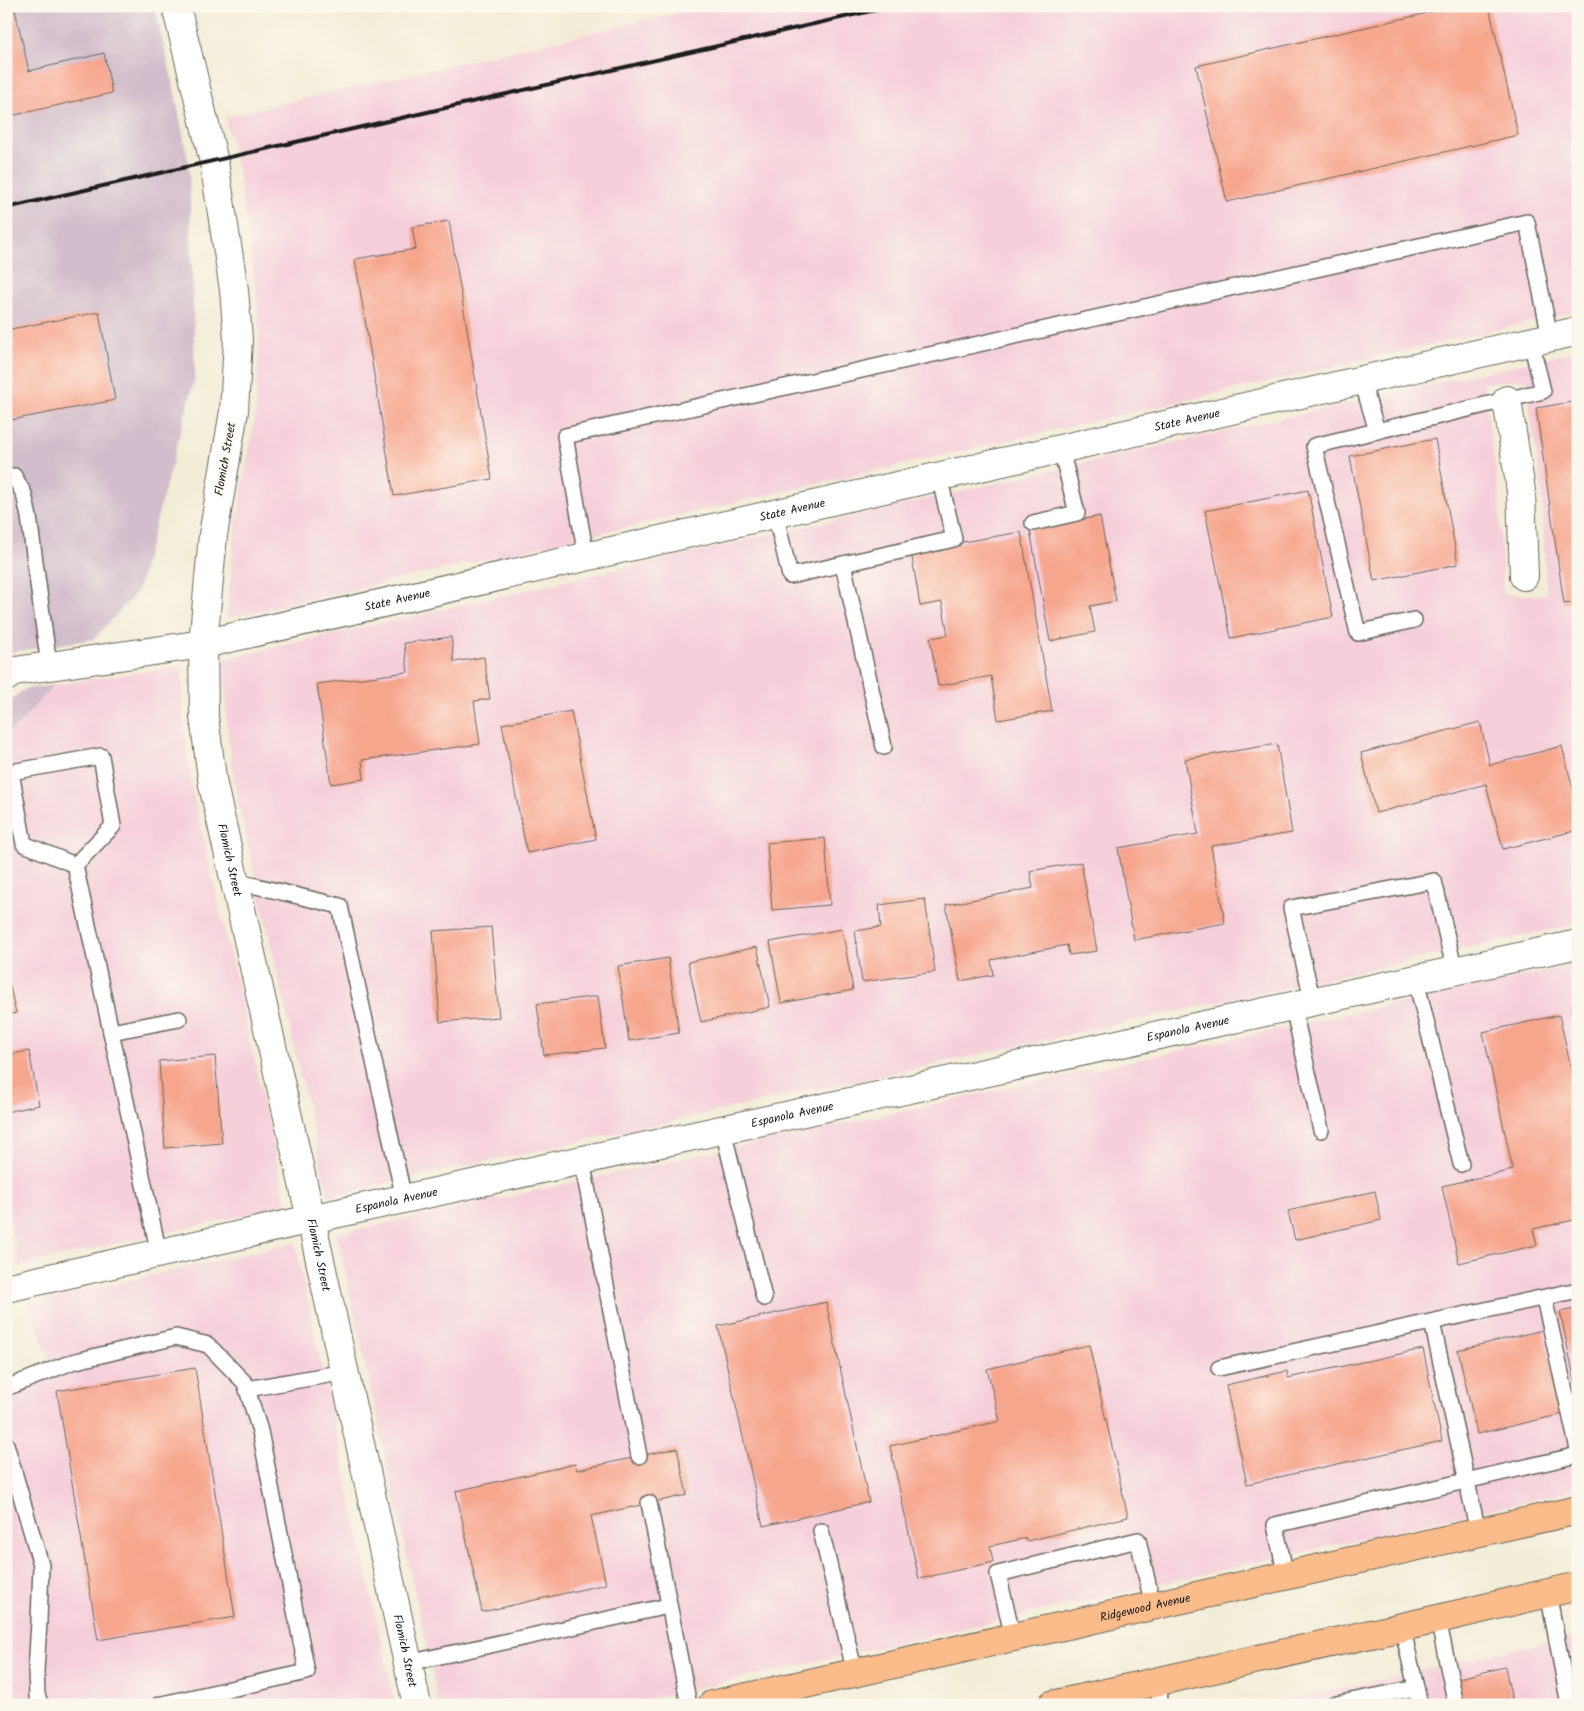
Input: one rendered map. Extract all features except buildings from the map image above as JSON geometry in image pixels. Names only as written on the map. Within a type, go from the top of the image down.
[{"type":"main road","name":"Ridgewood Avenue","points":[[712,1705],[1578,1510]]},
{"type":"main road","points":[[1052,1705],[1160,1693],[1402,1626],[1578,1586]]},
{"type":"street","name":"Flomich Street","points":[[176,6],[214,162],[234,290],[238,339],[234,411],[213,535],[203,644],[205,726],[213,784],[345,1372],[417,1705]]},
{"type":"street","name":"State Avenue","points":[[6,677],[14,671],[203,644],[1578,331]]},
{"type":"street","points":[[1507,400],[1521,491],[1524,576]]},
{"type":"street","name":"Espanola Avenue","points":[[6,1288],[311,1219],[1578,944]]},
{"type":"lane","points":[[586,556],[565,436],[1527,222],[1541,340],[1543,391],[1314,446],[1358,633],[1414,620]]},
{"type":"lane","points":[[1362,381],[1376,431]]},
{"type":"lane","points":[[1033,523],[1077,513],[1061,449]]},
{"type":"lane","points":[[6,478],[14,476],[24,494],[29,517],[49,666]]},
{"type":"lane","points":[[775,514],[790,576],[954,539],[940,476]]},
{"type":"lane","points":[[843,564],[884,747]]},
{"type":"lane","points":[[101,756],[113,826],[75,865],[24,844],[11,772],[101,756]]},
{"type":"lane","points":[[75,865],[159,1254]]},
{"type":"lane","points":[[235,881],[340,906],[404,1199]]},
{"type":"lane","points":[[1322,1130],[1303,1005],[1291,908],[1434,881],[1455,972]]},
{"type":"lane","points":[[1416,980],[1461,1164]]},
{"type":"lane","points":[[111,1032],[178,1020]]},
{"type":"lane","points":[[723,1130],[764,1298]]},
{"type":"lane","points":[[582,1161],[639,1456]]},
{"type":"lane","points":[[1219,1368],[1578,1290]]},
{"type":"lane","points":[[1544,1298],[1578,1449]]},
{"type":"lane","points":[[1432,1322],[1478,1532]]},
{"type":"lane","points":[[6,1388],[72,1362],[176,1337],[208,1345],[245,1383],[260,1431],[307,1672],[158,1705]]},
{"type":"lane","points":[[247,1389],[345,1372]]},
{"type":"lane","points":[[6,1444],[41,1565],[36,1670],[37,1695],[40,1705]]},
{"type":"lane","points":[[1286,1576],[1275,1526],[1578,1455]]},
{"type":"lane","points":[[649,1503],[689,1705]]},
{"type":"lane","points":[[821,1531],[855,1673]]},
{"type":"lane","points":[[1013,1637],[998,1574],[1138,1540],[1153,1606]]},
{"type":"lane","points":[[1548,1592],[1569,1705]]},
{"type":"lane","points":[[408,1663],[668,1606]]},
{"type":"lane","points":[[1438,1619],[1456,1705]]},
{"type":"lane","points":[[1402,1626],[1420,1705]]},
{"type":"lane","points":[[1331,1705],[1416,1688]]},
{"type":"shaded area","points":[[6,6],[154,6],[173,83],[189,165],[195,378],[137,592],[94,639],[6,653]]},
{"type":"shaded area","points":[[708,6],[1578,6],[1578,311],[227,618],[234,538],[255,415],[259,341],[256,288],[240,182],[225,117]]},
{"type":"shaded area","points":[[1578,351],[1578,924],[328,1196],[234,783],[226,717],[224,659]],"holes":[[[1525,379],[1542,490],[1546,595],[1503,594],[1499,492],[1483,383]]]},
{"type":"shaded area","points":[[182,666],[183,718],[192,788],[287,1205],[19,1266],[6,1200],[6,733],[17,726],[54,685]]},
{"type":"shaded area","points":[[54,685],[17,726],[6,733],[6,703],[25,689]]},
{"type":"shaded area","points":[[1578,964],[1578,1490],[623,1705],[439,1705],[337,1234]]},
{"type":"shaded area","points":[[295,1243],[395,1705],[6,1705],[6,1383],[54,1374],[29,1303]]},
{"type":"shaded area","points":[[1578,1635],[1578,1705],[1263,1705]]},
{"type":"railway","points":[[6,208],[893,6]]}]
